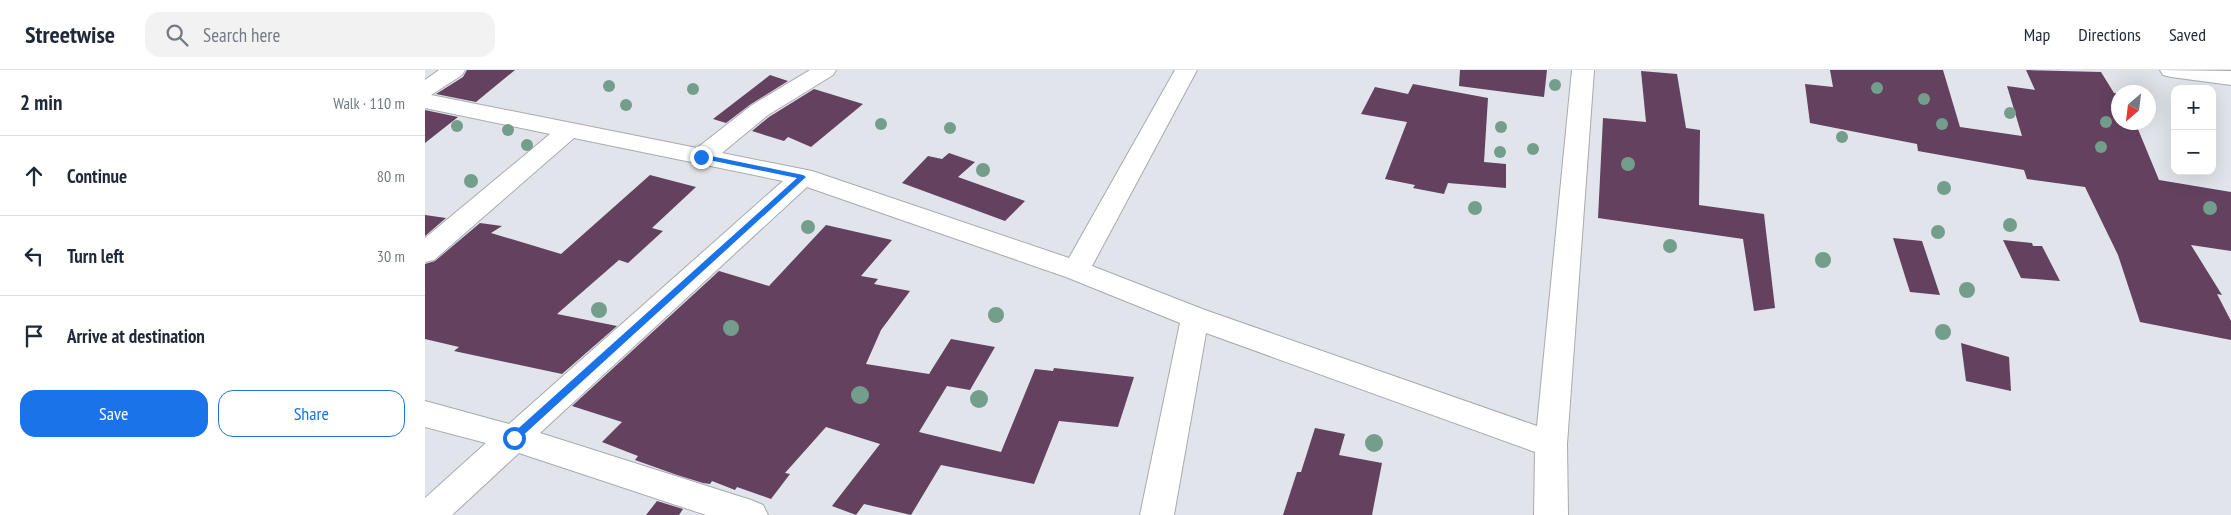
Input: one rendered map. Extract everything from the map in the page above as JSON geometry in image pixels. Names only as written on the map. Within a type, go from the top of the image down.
[{"type":"street","points":[[425,90],[454,70]]},
{"type":"street","points":[[701,157],[760,110],[825,70]]},
{"type":"street","points":[[1076,270],[1186,70]]},
{"type":"street","points":[[1551,515],[1551,444],[1583,70]]},
{"type":"street","points":[[2171,70],[2231,78]]},
{"type":"street","points":[[425,101],[803,177],[1076,270],[1195,318],[1551,444]]},
{"type":"street","points":[[425,253],[569,130]]},
{"type":"street","points":[[429,515],[803,177]]},
{"type":"street","points":[[1157,515],[1195,318]]},
{"type":"street","points":[[425,414],[514,438],[705,508],[751,515]]},
{"type":"building","points":[[467,70],[515,70],[476,102],[436,94],[463,77]]},
{"type":"building","points":[[1460,70],[1547,70],[1544,97],[1459,86]]},
{"type":"building","points":[[1830,70],[1943,70],[1960,127],[2022,136],[2007,86],[2035,90],[2026,70],[2101,72],[2111,88],[2111,130],[2138,130],[2159,180],[2231,192],[2231,251],[2191,245],[2222,295],[2217,294],[2231,321],[2231,340],[2140,322],[2118,255],[2085,187],[2027,179],[2024,170],[1918,151],[1917,144],[1810,123],[1805,84],[1833,87]]},
{"type":"building","points":[[1641,71],[1677,74],[1686,128],[1700,130],[1699,205],[1764,214],[1775,308],[1754,311],[1743,239],[1598,218],[1603,118],[1646,122]]},
{"type":"building","points":[[770,75],[788,81],[751,104],[726,123],[713,119]]},
{"type":"building","points":[[1413,84],[1488,98],[1484,162],[1506,164],[1506,188],[1448,183],[1444,194],[1413,188],[1415,185],[1385,179],[1407,122],[1361,114],[1375,87],[1408,94]]},
{"type":"building","points":[[814,89],[863,104],[811,147],[788,137],[784,141],[752,131],[769,117]]},
{"type":"building","points":[[425,110],[458,117],[425,143]]},
{"type":"building","points":[[949,153],[975,162],[958,177],[1025,201],[1005,221],[902,183],[928,156],[942,159]]},
{"type":"building","points":[[650,175],[696,187],[652,228],[663,231],[628,263],[619,260],[557,314],[617,326],[562,374],[454,351],[459,347],[425,339],[425,264],[435,261],[480,223],[502,226],[491,233],[561,254]]},
{"type":"building","points":[[425,215],[446,218],[425,236]]},
{"type":"building","points":[[826,225],[892,240],[861,276],[878,279],[874,284],[910,291],[881,330],[866,364],[929,374],[951,339],[995,347],[970,390],[947,386],[919,432],[1001,452],[1035,369],[1053,371],[1054,368],[1134,377],[1118,427],[1059,421],[1034,484],[941,465],[911,515],[864,504],[856,515],[832,506],[880,444],[826,427],[785,473],[790,474],[771,499],[737,487],[735,490],[712,481],[710,484],[703,483],[635,460],[638,456],[602,442],[622,422],[572,406],[719,271],[769,286]]},
{"type":"building","points":[[1893,238],[1922,241],[1940,295],[1910,292]]},
{"type":"building","points":[[2003,240],[2042,246],[2060,281],[2021,278]]},
{"type":"building","points":[[1961,343],[2009,357],[2011,391],[1966,381]]},
{"type":"building","points":[[1315,428],[1345,434],[1339,455],[1382,463],[1372,515],[1283,515],[1297,472],[1301,472]]},
{"type":"building","points":[[657,501],[683,509],[679,515],[646,515]]},
{"type":"route","points":[[514,438],[803,177],[701,157]]}]
